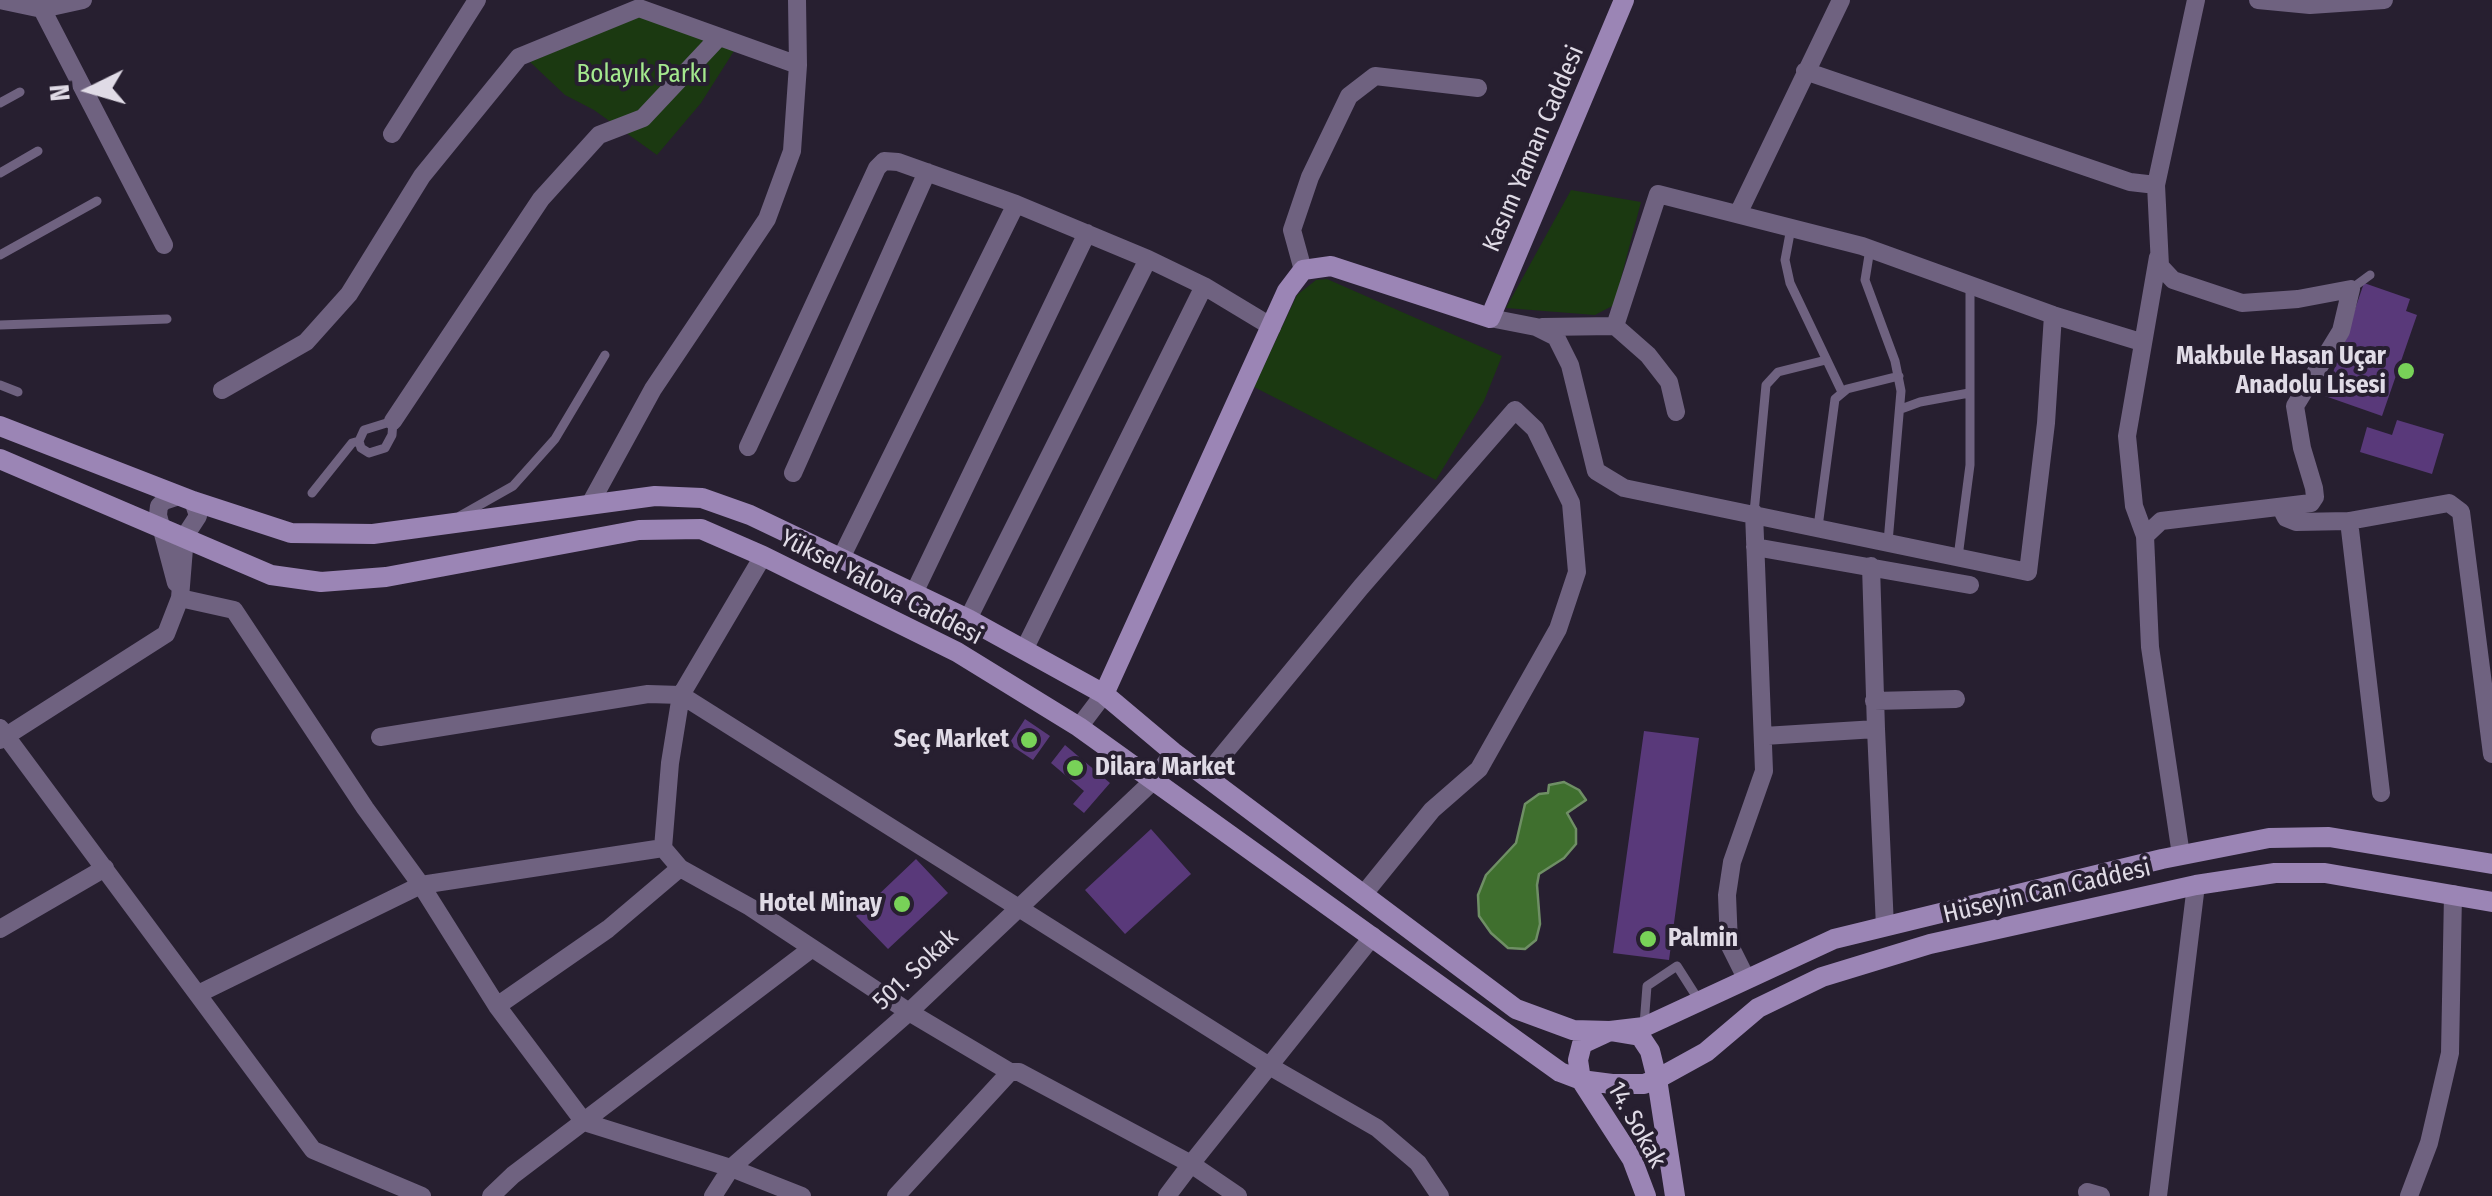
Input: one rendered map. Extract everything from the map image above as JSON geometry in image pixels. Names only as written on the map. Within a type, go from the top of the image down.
[{"type":"main road","name":"Kasım Yaman Caddesi","points":[[1490,318],[1624,0]]},
{"type":"main road","points":[[1104,694],[1287,291],[1303,270],[1331,266],[1490,318]]},
{"type":"main road","name":"Yüksel Yalova Caddesi","points":[[0,426],[186,499],[291,532],[374,534],[656,496],[702,498],[750,516],[914,592],[1104,694],[1173,752],[1208,774],[1516,1009],[1572,1030],[1644,1027]]},
{"type":"main road","name":"Yüksel Yalova Caddesi","points":[[0,459],[271,574],[321,582],[386,576],[639,530],[701,529],[956,652],[1079,727],[1560,1072],[1581,1080],[1612,1084],[1651,1082]]},
{"type":"main road","name":"Hüseyin Can Caddesi","points":[[1644,1027],[1834,939],[2181,855],[2269,838],[2329,837],[2492,864]]},
{"type":"main road","name":"Hüseyin Can Caddesi","points":[[1651,1082],[1706,1052],[1758,1008],[1822,977],[1930,944],[2196,884],[2275,873],[2325,873],[2492,902]]},
{"type":"main road","points":[[1581,1080],[1578,1060],[1582,1044],[1610,1031],[1640,1036],[1650,1051],[1651,1082],[1666,1128],[1675,1196]]},
{"type":"main road","points":[[1666,1128],[1674,1088],[1706,1052]]},
{"type":"main road","name":"14. Sokak","points":[[1581,1080],[1632,1160],[1646,1196]]},
{"type":"street","points":[[0,0],[42,4],[83,0]]},
{"type":"street","points":[[392,134],[476,0]]},
{"type":"street","points":[[590,504],[653,389],[767,219],[792,151],[798,66],[797,0]]},
{"type":"street","points":[[1738,214],[1841,0]]},
{"type":"street","points":[[2181,855],[2150,647],[2145,536],[2134,506],[2128,436],[2158,256],[2156,185],[2196,0]]},
{"type":"street","points":[[2258,0],[2310,4],[2384,0]]},
{"type":"street","points":[[42,4],[164,245]]},
{"type":"street","points":[[222,390],[306,342],[349,294],[422,176],[519,57],[639,8],[798,66]]},
{"type":"street","points":[[392,421],[541,200],[600,135],[643,118],[719,37]]},
{"type":"street","points":[[1804,71],[2130,182],[2156,185]]},
{"type":"street","points":[[1303,270],[1292,230],[1310,177],[1349,96],[1375,76],[1478,88]]},
{"type":"street","points":[[748,447],[877,168],[884,162],[898,162],[927,172],[1087,233],[1204,286],[1272,327]]},
{"type":"street","points":[[793,473],[927,172]]},
{"type":"street","points":[[1615,326],[1658,194],[1870,249],[2141,342]]},
{"type":"street","points":[[840,558],[1016,204]]},
{"type":"street","points":[[914,592],[1087,233]]},
{"type":"street","points":[[2145,536],[2162,521],[2311,503],[2315,496],[2296,406],[2342,331],[2350,289],[2242,304],[2173,280],[2165,274],[2158,256]]},
{"type":"street","points":[[968,619],[1148,259]]},
{"type":"street","points":[[1024,650],[1204,286]]},
{"type":"street","points":[[1536,327],[1556,338],[1570,365],[1596,471],[1624,488],[2028,572],[2046,423],[2053,314]]},
{"type":"street","points":[[1490,318],[1536,327],[1615,326],[1648,355],[1669,382],[1676,412]]},
{"type":"street","points":[[1208,774],[1515,410],[1535,428],[1571,503],[1577,572],[1558,629],[1479,770],[1432,810],[1364,895]]},
{"type":"street","points":[[180,598],[160,525],[159,506],[164,501],[186,499],[198,516],[185,536],[180,598],[166,634],[2,735],[313,1150],[422,1196]]},
{"type":"street","points":[[2280,508],[2286,518],[2296,522],[2350,521],[2449,503],[2460,512],[2492,754]]},
{"type":"street","points":[[1746,978],[1728,944],[1727,896],[1732,862],[1764,770],[1754,513]]},
{"type":"street","points":[[2350,521],[2382,793]]},
{"type":"street","points":[[1755,547],[1970,584]]},
{"type":"street","points":[[763,556],[680,696],[663,848],[680,868],[750,907],[909,1012],[1010,1072],[1018,1072],[1192,1164],[1238,1196]]},
{"type":"street","points":[[1871,566],[1884,927]]},
{"type":"street","points":[[180,598],[234,610],[365,808],[421,884],[496,1006],[584,1122],[730,1168],[802,1196]]},
{"type":"street","points":[[380,736],[648,694],[680,696],[1271,1067],[1377,1128],[1418,1163],[1440,1196]]},
{"type":"street","points":[[1079,727],[1104,694]]},
{"type":"street","points":[[1874,701],[1956,699]]},
{"type":"street","points":[[1764,736],[1876,729]]},
{"type":"street","name":"501. Sokak","points":[[714,1196],[730,1168],[909,1012],[1154,780],[1173,752]]},
{"type":"street","points":[[198,994],[421,884],[663,848]]},
{"type":"street","points":[[0,929],[105,868]]},
{"type":"street","points":[[496,1006],[608,929],[680,868]]},
{"type":"street","points":[[2158,1196],[2196,884]]},
{"type":"street","points":[[2409,1196],[2429,1144],[2450,1053],[2453,894]]},
{"type":"street","points":[[1167,1196],[1373,936]]},
{"type":"street","points":[[491,1196],[513,1175],[810,949]]},
{"type":"street","points":[[896,1196],[1010,1072]]},
{"type":"lane","points":[[0,103],[20,92]]},
{"type":"lane","points":[[0,173],[38,151]]},
{"type":"lane","points":[[0,255],[97,202]]},
{"type":"lane","points":[[1790,228],[1786,260],[1790,283],[1842,392]]},
{"type":"lane","points":[[1870,249],[1865,280],[1899,376],[1901,409],[1888,542]]},
{"type":"lane","points":[[2350,289],[2370,275]]},
{"type":"lane","points":[[1958,558],[1970,465],[1970,285]]},
{"type":"lane","points":[[0,325],[166,319]]},
{"type":"lane","points":[[440,527],[513,486],[555,439],[605,355]]},
{"type":"lane","points":[[1754,513],[1766,384],[1778,372],[1826,360]]},
{"type":"lane","points":[[1818,527],[1833,403],[1842,392],[1899,376]]},
{"type":"lane","points":[[0,385],[18,392]]},
{"type":"lane","points":[[1901,409],[1969,393]]},
{"type":"lane","points":[[392,421],[392,436],[385,448],[370,453],[361,448],[359,441],[364,430],[392,421]]},
{"type":"lane","points":[[312,493],[352,444],[359,441]]},
{"type":"lane","points":[[1644,1027],[1647,986],[1676,966],[1699,1002]]},
{"type":"green space","name":"Bolayık Parkı","points":[[641,14],[734,51],[701,103],[657,155],[594,110],[565,95],[530,62]]},
{"type":"green space","points":[[1571,190],[1641,202],[1614,305],[1595,315],[1506,308]]},
{"type":"green space","points":[[1327,279],[1502,356],[1484,401],[1436,480],[1254,387],[1297,295],[1316,280]]},
{"type":"shaded area","points":[[1564,782],[1579,790],[1586,800],[1567,813],[1576,829],[1576,844],[1564,858],[1539,874],[1540,924],[1536,940],[1525,949],[1508,948],[1479,916],[1478,895],[1486,875],[1516,843],[1525,804],[1548,793],[1549,785]]},
{"type":"building","points":[[2364,283],[2410,299],[2406,311],[2417,315],[2382,416],[2325,396]]},
{"type":"building","points":[[2397,420],[2444,434],[2432,474],[2360,452],[2367,427],[2392,435]]},
{"type":"building","name":"Seç Market","points":[[1025,719],[1050,736],[1033,760],[1009,744]]},
{"type":"building","points":[[1644,731],[1699,738],[1669,960],[1613,953]]},
{"type":"building","name":"Dilara Market","points":[[1065,745],[1110,783],[1084,813],[1073,804],[1084,791],[1051,763]]},
{"type":"building","points":[[1151,829],[1191,874],[1125,934],[1085,890]]},
{"type":"building","name":"Hotel Minay","points":[[916,859],[948,893],[888,949],[856,916]]},
{"type":"place","name":"Makbule Hasan Uçar Anadolu Lisesi","points":[[2406,371]]},
{"type":"place","name":"Seç Market","points":[[1029,740]]},
{"type":"place","name":"Dilara Market","points":[[1075,768]]},
{"type":"place","name":"Hotel Minay","points":[[902,904]]},
{"type":"place","name":"Palmin","points":[[1648,939]]}]
